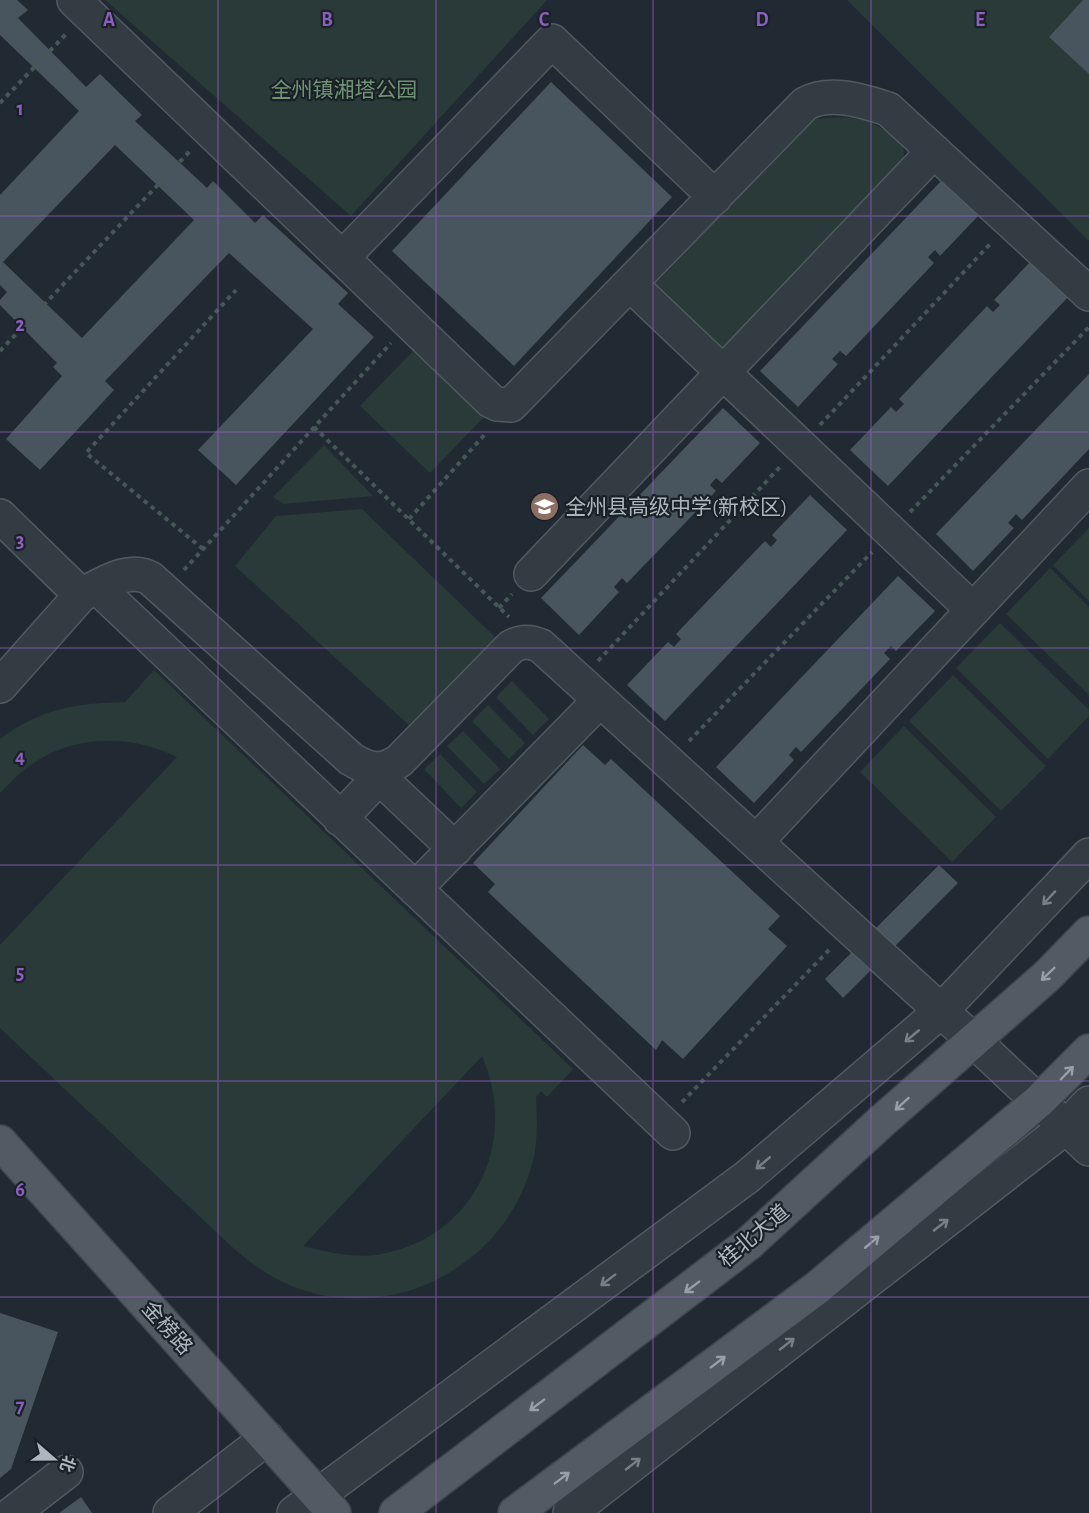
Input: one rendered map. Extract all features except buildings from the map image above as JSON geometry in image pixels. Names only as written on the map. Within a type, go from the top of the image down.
[{"type":"main road","name":"桂北大道","points":[[396,1513],[748,1244],[1047,976],[1089,933]]},
{"type":"main road","points":[[515,1513],[818,1288],[1039,1101],[1089,1051]]},
{"type":"main road","name":"金榜路","points":[[0,1142],[267,1438],[315,1507]]},
{"type":"street","points":[[80,6],[491,401],[497,404],[511,405],[805,104],[819,99],[844,98],[888,109],[1089,294]]},
{"type":"street","points":[[342,258],[552,41],[715,196]]},
{"type":"street","points":[[531,574],[934,151]]},
{"type":"street","points":[[630,284],[974,610]]},
{"type":"street","points":[[756,842],[1089,486]]},
{"type":"street","points":[[0,516],[89,591],[340,819],[667,1128]]},
{"type":"street","points":[[0,686],[89,591],[107,582],[137,573],[150,578],[165,590],[351,759],[361,765],[384,772],[455,849]]},
{"type":"street","points":[[340,819],[384,772],[399,762],[511,646],[530,642],[541,646],[1078,1138]]},
{"type":"street","points":[[415,890],[600,700]]},
{"type":"street","points":[[315,1507],[747,1177],[941,1011],[1089,855]]},
{"type":"street","points":[[570,1513],[1078,1138],[1089,1103]]},
{"type":"street","points":[[170,1513],[267,1438]]},
{"type":"street","points":[[13,1513],[66,1472]]},
{"type":"path","points":[[0,102],[80,6]]},
{"type":"path","points":[[0,351],[209,131]]},
{"type":"path","points":[[203,549],[86,453],[236,290]]},
{"type":"path","points":[[165,590],[409,322]]},
{"type":"path","points":[[409,519],[511,405]]},
{"type":"path","points":[[314,427],[541,646]]},
{"type":"path","points":[[667,1128],[850,928]]},
{"type":"green space","name":"全州镇湘塔公园","points":[[105,0],[547,0],[351,216]]},
{"type":"green space","points":[[847,0],[1089,0],[1089,241]]},
{"type":"green space","points":[[844,117],[869,121],[903,141],[904,155],[899,169],[724,353],[653,292],[656,283],[813,119]]},
{"type":"green space","points":[[415,349],[485,416],[430,473],[360,406]]},
{"type":"green space","points":[[324,445],[373,496],[283,504],[273,497]]},
{"type":"green space","points":[[362,509],[496,638],[412,728],[235,566],[276,516]]},
{"type":"green space","points":[[1089,528],[1089,601],[1053,565]]},
{"type":"green space","points":[[1050,568],[1089,607],[1089,695],[1006,614]]},
{"type":"green space","points":[[1000,623],[1089,710],[1089,716],[1048,759],[956,668]]},
{"type":"green space","points":[[154,670],[573,1069],[547,1097],[541,1091],[536,1097],[537,1134],[534,1156],[524,1186],[510,1214],[491,1239],[468,1260],[442,1277],[413,1289],[383,1296],[351,1298],[312,1293],[276,1278],[232,1247],[0,1028],[0,945],[177,757],[160,750],[124,742],[87,742],[69,746],[35,762],[0,793],[0,739],[44,714],[74,706],[125,702]],"holes":[[[482,1056],[492,1089],[495,1122],[491,1154],[480,1183],[462,1209],[439,1230],[410,1246],[376,1255],[349,1255],[303,1246]]]},
{"type":"green space","points":[[953,675],[1046,766],[1001,811],[909,721]]},
{"type":"green space","points":[[512,681],[549,719],[533,735],[496,697]]},
{"type":"green space","points":[[488,705],[525,743],[509,759],[472,721]]},
{"type":"green space","points":[[904,726],[996,817],[952,862],[860,772]]},
{"type":"green space","points":[[463,731],[500,769],[484,784],[447,746]]},
{"type":"green space","points":[[440,754],[477,792],[461,808],[424,769]]},
{"type":"place","name":"全州县高级中学(新校区)","points":[[544,507]]}]
